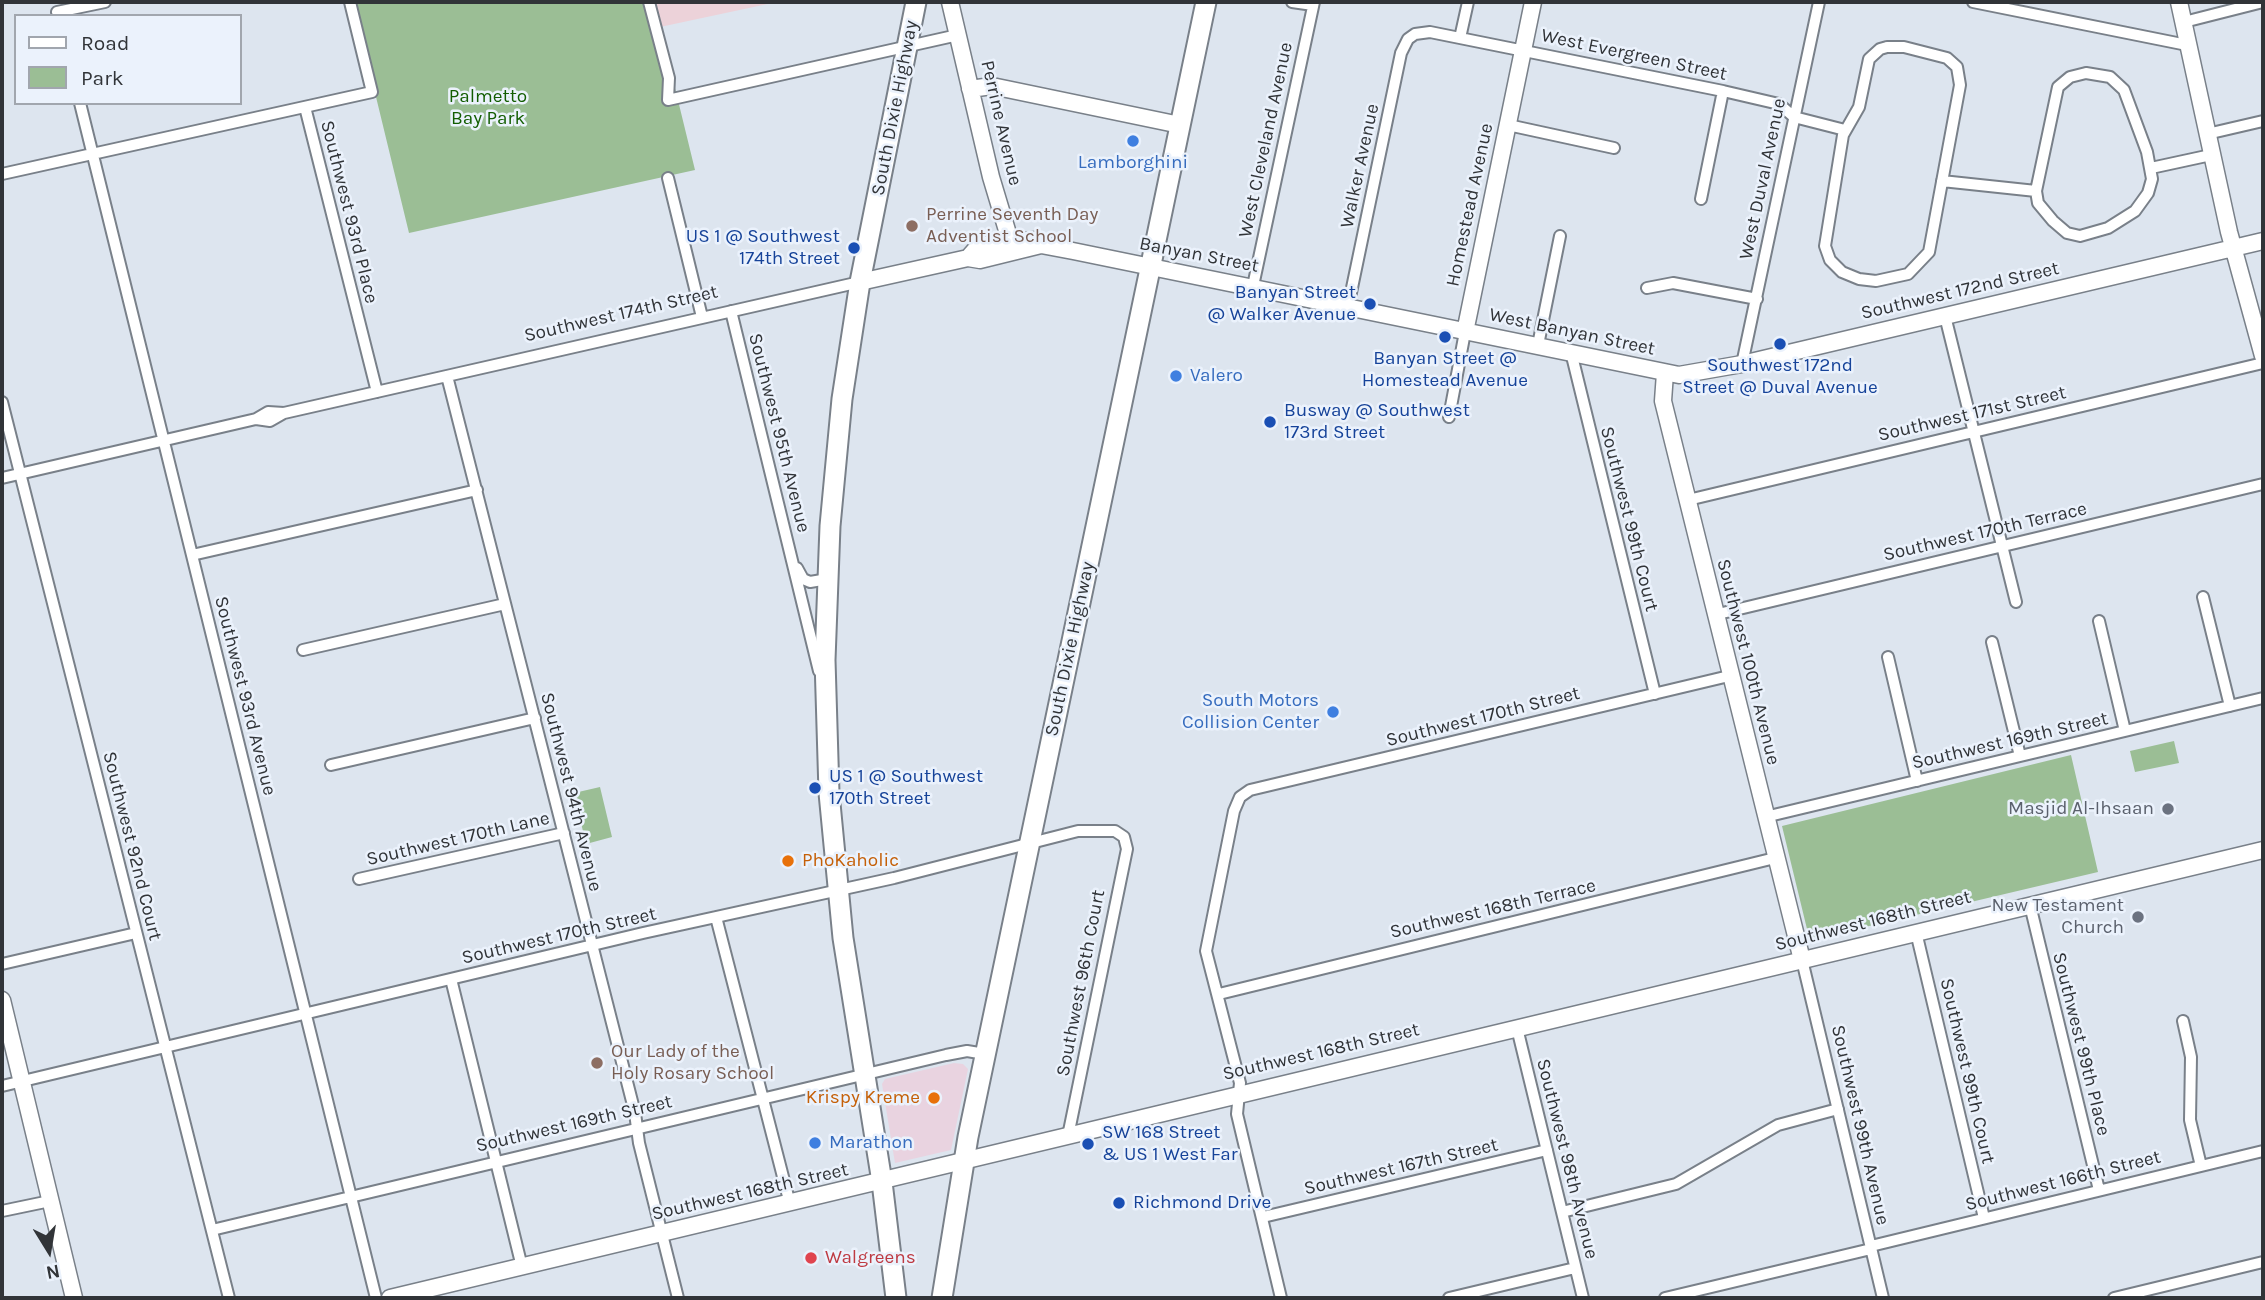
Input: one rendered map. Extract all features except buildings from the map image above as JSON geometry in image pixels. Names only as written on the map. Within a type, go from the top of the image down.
[{"type":"highway","name":"South Dixie Highway","points":[[896,1298],[882,1182],[837,890],[828,770],[827,575],[838,431],[860,282],[916,2]]},
{"type":"highway","name":"South Dixie Highway","points":[[942,1298],[962,1163],[1206,2]]},
{"type":"street","points":[[56,10],[105,2]]},
{"type":"street","name":"Southwest 93rd Place","points":[[350,2],[372,92],[305,107],[377,392]]},
{"type":"street","points":[[649,2],[669,78],[668,100],[958,35]]},
{"type":"street","name":"Perrine Avenue","points":[[950,2],[1011,246]]},
{"type":"street","points":[[1292,2],[1313,4]]},
{"type":"street","points":[[1460,38],[1468,2]]},
{"type":"street","name":"Homestead Avenue","points":[[1449,417],[1533,2]]},
{"type":"street","name":"West Duval Avenue","points":[[1742,364],[1819,2]]},
{"type":"street","points":[[1973,2],[2187,45]]},
{"type":"street","points":[[2179,2],[2211,155],[2263,356]]},
{"type":"street","points":[[2184,22],[2263,2]]},
{"type":"street","name":"West Cleveland Avenue","points":[[1253,286],[1313,4]]},
{"type":"street","name":"West Evergreen Street","points":[[1412,35],[1430,32],[1723,91],[1779,104],[1794,117],[1845,130]]},
{"type":"street","name":"Walker Avenue","points":[[1348,307],[1401,53],[1412,35]]},
{"type":"street","points":[[1904,47],[1947,58],[1957,67],[1959,85],[1942,181],[1930,246],[1919,266],[1902,277],[1884,281],[1851,276],[1830,260],[1825,246],[1845,130],[1859,107],[1869,59],[1880,48],[1904,47]]},
{"type":"street","points":[[2081,74],[2105,75],[2120,84],[2132,108],[2151,168],[2151,186],[2143,202],[2118,223],[2090,235],[2073,235],[2060,229],[2038,203],[2036,191],[2058,87],[2070,77],[2081,74]]},
{"type":"street","points":[[970,89],[992,86],[1180,125]]},
{"type":"street","points":[[1700,199],[1723,91]]},
{"type":"street","name":"Southwest 93rd Avenue","points":[[81,105],[376,1298]]},
{"type":"street","points":[[2,174],[305,107]]},
{"type":"street","points":[[2207,134],[2263,121]]},
{"type":"street","points":[[1507,125],[1614,148]]},
{"type":"street","points":[[2151,168],[2211,155]]},
{"type":"street","points":[[668,178],[702,317]]},
{"type":"street","points":[[1942,181],[2036,191]]},
{"type":"street","points":[[1538,345],[1560,236]]},
{"type":"street","name":"Banyan Street","points":[[968,258],[983,246],[1011,246],[1027,239],[1037,240],[1041,245],[1348,307]]},
{"type":"street","name":"Southwest 172nd Street","points":[[1665,373],[1689,375],[1742,364],[2263,241]]},
{"type":"street","name":"Southwest 174th Street","points":[[2,478],[257,419],[268,412],[284,413],[968,258]]},
{"type":"street","points":[[1647,288],[1673,283],[1756,299]]},
{"type":"street","name":"West Banyan Street","points":[[1348,307],[1665,373]]},
{"type":"street","name":"Southwest 95th Avenue","points":[[731,310],[826,696]]},
{"type":"street","points":[[1945,316],[2016,603]]},
{"type":"street","name":"Southwest 99th Court","points":[[1571,352],[1655,694]]},
{"type":"street","name":"Southwest 171st Street","points":[[1688,500],[2263,363]]},
{"type":"street","name":"Southwest 100th Avenue","points":[[1665,373],[1663,401],[1729,676],[1802,960]]},
{"type":"street","name":"Southwest 94th Avenue","points":[[447,376],[564,833],[678,1298]]},
{"type":"street","name":"Southwest 92nd Court","points":[[2,402],[229,1298]]},
{"type":"street","name":"Southwest 170th Terrace","points":[[1714,615],[2263,484]]},
{"type":"street","points":[[192,555],[477,490]]},
{"type":"street","points":[[794,564],[803,579],[810,582],[822,580],[827,575]]},
{"type":"street","points":[[2203,597],[2230,706]]},
{"type":"street","points":[[303,650],[506,604]]},
{"type":"street","points":[[2099,621],[2125,731]]},
{"type":"street","points":[[1992,642],[2020,756]]},
{"type":"street","points":[[1888,657],[1917,781]]},
{"type":"street","name":"Southwest 170th Street","points":[[1219,994],[1207,957],[1207,938],[1235,806],[1245,792],[1729,676]]},
{"type":"street","name":"Southwest 169th Street","points":[[1765,817],[2263,698]]},
{"type":"street","points":[[331,765],[535,718]]},
{"type":"street","name":"Southwest 170th Street","points":[[2,1086],[1029,845],[1078,831],[1115,831],[1124,837]]},
{"type":"street","name":"Southwest 170th Lane","points":[[359,879],[564,833]]},
{"type":"street","name":"Southwest 96th Court","points":[[1068,1136],[1126,855],[1124,837]]},
{"type":"street","name":"Southwest 168th Street","points":[[390,1298],[962,1163],[1239,1093],[2263,852]]},
{"type":"street","name":"Southwest 168th Terrace","points":[[1219,994],[1775,858]]},
{"type":"street","name":"Southwest 99th Place","points":[[2030,905],[2099,1190]]},
{"type":"street","points":[[716,917],[790,1204]]},
{"type":"street","name":"Southwest 99th Court","points":[[1916,932],[1984,1218]]},
{"type":"street","points":[[2,964],[136,933]]},
{"type":"street","name":"Southwest 99th Avenue","points":[[1802,960],[1884,1298]]},
{"type":"street","points":[[452,979],[522,1267]]},
{"type":"street","points":[[1219,994],[1240,1083],[1237,1114],[1281,1298]]},
{"type":"street","points":[[2,1000],[74,1298]]},
{"type":"street","points":[[2183,1021],[2192,1056],[2190,1120],[2201,1166]]},
{"type":"street","name":"Southwest 98th Avenue","points":[[1517,1028],[1583,1298]]},
{"type":"street","name":"Southwest 169th Street","points":[[212,1230],[350,1194],[963,1051],[985,1054]]},
{"type":"street","points":[[1562,1212],[1676,1184],[1778,1125],[1838,1109]]},
{"type":"street","name":"Southwest 167th Street","points":[[1263,1217],[1547,1150]]},
{"type":"street","name":"Southwest 166th Street","points":[[1665,1298],[2263,1151]]},
{"type":"street","points":[[2,1211],[50,1200]]},
{"type":"street","points":[[2114,1298],[2263,1262]]},
{"type":"street","points":[[1449,1298],[1575,1268]]},
{"type":"shaded area","points":[[654,2],[777,2],[660,27]]},
{"type":"shaded area","points":[[954,1063],[963,1064],[968,1069],[951,1150],[895,1163],[882,1084],[885,1079]]},
{"type":"green space","name":"Palmetto Bay Park","points":[[353,2],[654,2],[695,170],[409,233]]},
{"type":"green space","points":[[2174,741],[2179,763],[2135,772],[2130,751]]},
{"type":"green space","points":[[2071,755],[2098,872],[1814,939],[1807,929],[1782,826]]},
{"type":"green space","points":[[600,787],[612,837],[586,844],[574,793]]},
{"type":"place","name":"Lamborghini","points":[[1133,141]]},
{"type":"place","name":"Perrine Seventh Day Adventist School","points":[[912,226]]},
{"type":"place","name":"US 1 @ Southwest 174th Street","points":[[854,248]]},
{"type":"place","name":"Banyan Street @ Walker Avenue","points":[[1370,304]]},
{"type":"place","name":"Banyan Street @ Homestead Avenue","points":[[1445,337]]},
{"type":"place","name":"Southwest 172nd Street @ Duval Avenue","points":[[1780,344]]},
{"type":"place","name":"Valero","points":[[1176,376]]},
{"type":"place","name":"Busway @ Southwest 173rd Street","points":[[1270,422]]},
{"type":"place","name":"South Motors Collision Center","points":[[1333,712]]},
{"type":"place","name":"US 1 @ Southwest 170th Street","points":[[815,788]]},
{"type":"place","name":"Masjid Al-Ihsaan","points":[[2168,809]]},
{"type":"place","name":"PhoKaholic","points":[[788,861]]},
{"type":"place","name":"New Testament Church","points":[[2138,917]]},
{"type":"place","name":"Our Lady of the Holy Rosary School","points":[[597,1063]]},
{"type":"place","name":"Krispy Kreme","points":[[934,1098]]},
{"type":"place","name":"Marathon","points":[[815,1143]]},
{"type":"place","name":"SW 168 Street & US 1 West Far","points":[[1088,1144]]},
{"type":"place","name":"Richmond Drive","points":[[1119,1203]]},
{"type":"place","name":"Walgreens","points":[[811,1258]]}]
